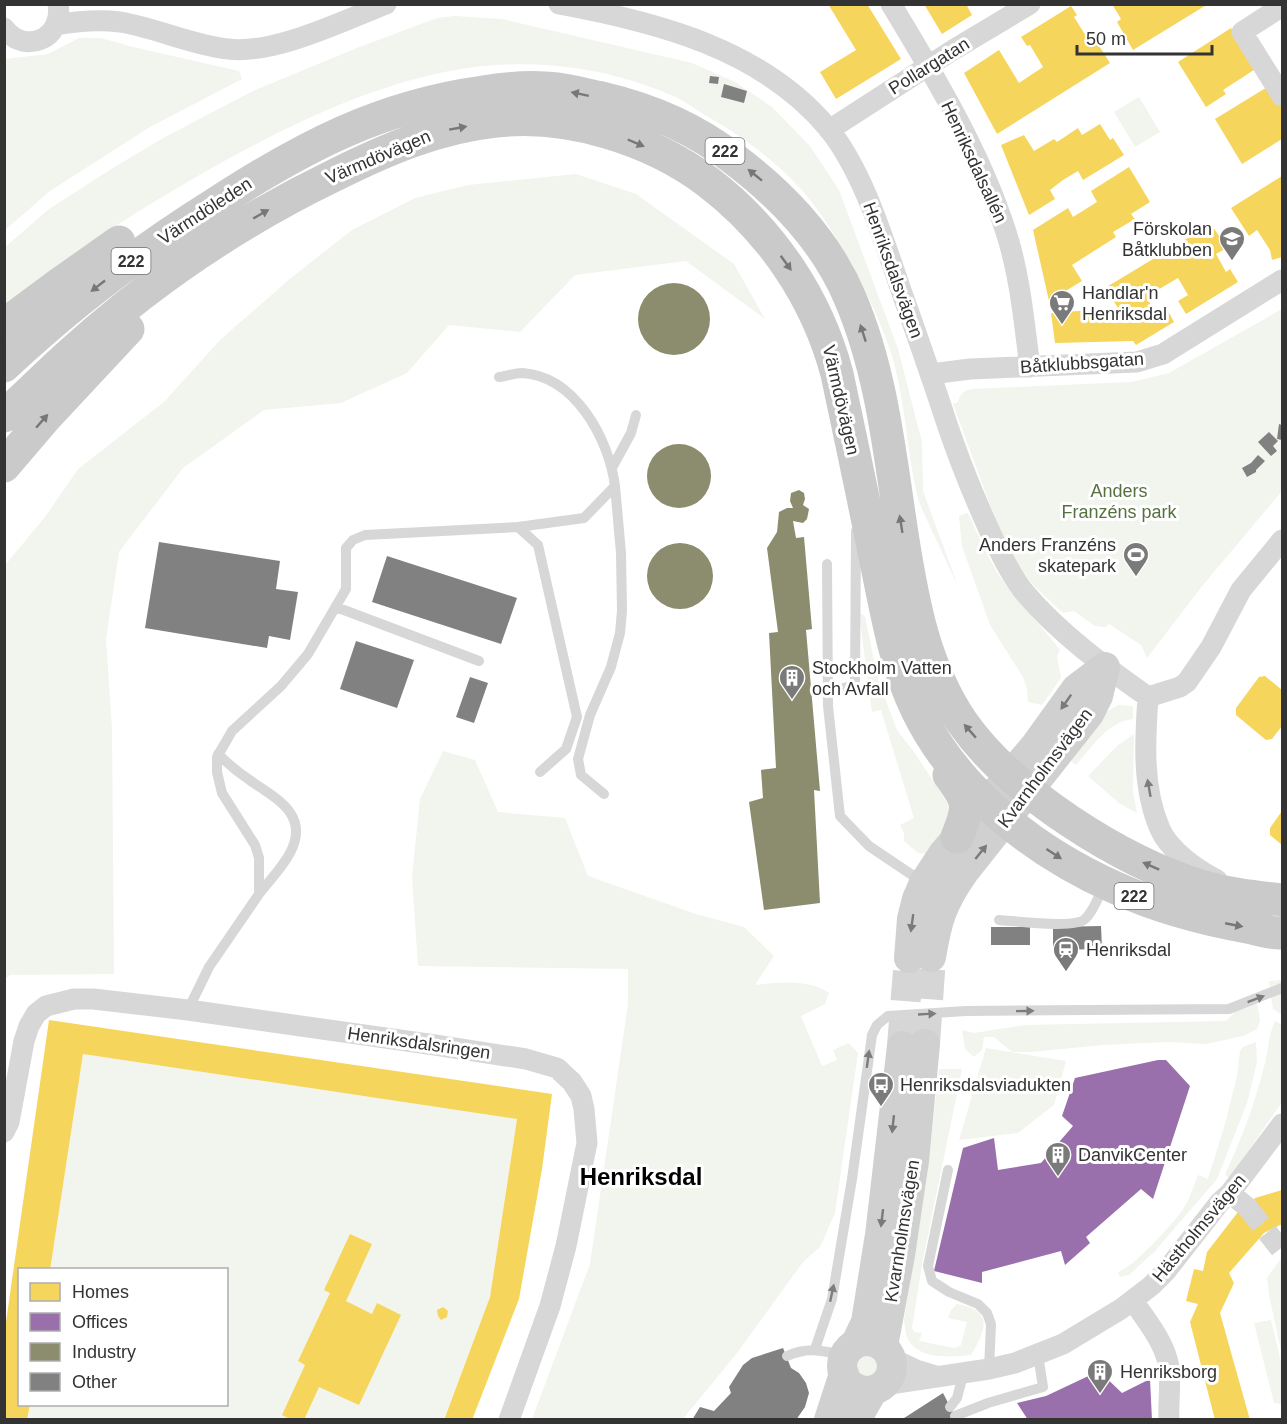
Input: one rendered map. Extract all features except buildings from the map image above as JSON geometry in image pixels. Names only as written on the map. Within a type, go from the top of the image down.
[{"type":"main road","name":"Värmdövägen","points":[[267,170],[346,130],[396,111],[473,93],[531,87],[557,89],[619,102],[684,127],[717,145],[774,191],[798,216],[831,260],[849,296],[864,333],[881,400],[910,582],[923,637],[937,678],[963,723],[1020,782],[1092,835],[1133,858],[1205,887],[1282,900]]},
{"type":"main road","name":"Värmdövägen","points":[[212,246],[293,195],[379,153],[440,131],[497,121],[558,123],[612,133],[662,154],[694,172],[750,218],[789,267],[807,297],[829,344],[885,606],[903,678],[917,711],[936,743],[960,775],[996,811],[1030,839],[1072,866],[1105,883],[1169,909],[1222,923],[1282,933]]},
{"type":"main road","points":[[4,325],[158,215],[218,182],[267,170]]},
{"type":"main road","name":"Värmdöleden","points":[[4,366],[97,286],[180,226],[267,170]]},
{"type":"main road","points":[[4,466],[119,337],[212,246]]},
{"type":"main road","name":"Värmdöleden","points":[[4,416],[69,354],[116,315],[212,246]]},
{"type":"main road","points":[[885,606],[880,621],[882,638],[897,690],[915,727],[966,801],[967,811],[957,837]]},
{"type":"street","points":[[84,4],[121,22]]},
{"type":"street","points":[[9,38],[33,42],[43,39],[51,33],[57,15],[85,20],[121,22],[209,45],[242,50],[285,43],[386,4]]},
{"type":"street","name":"Henriksdalsvägen","points":[[559,4],[612,9],[731,54],[759,69],[793,94],[829,129],[858,178],[889,254],[960,461],[1003,559],[1024,592],[1075,643],[1105,667]]},
{"type":"street","name":"Henriksdalsallén","points":[[891,4],[929,66],[988,184],[1007,234],[1022,308],[1030,367]]},
{"type":"street","name":"Pollargatan","points":[[829,129],[1030,4]]},
{"type":"street","points":[[1280,6],[1242,32],[1282,96]]},
{"type":"street","name":"Båtklubbsgatan","points":[[931,374],[970,369],[1137,362],[1150,359],[1163,354],[1282,280]]},
{"type":"street","points":[[1148,697],[1180,687],[1187,682],[1211,646],[1242,590],[1282,540]]},
{"type":"street","points":[[1105,667],[1148,697]]},
{"type":"street","name":"Kvarnholmsvägen","points":[[1020,782],[1035,746],[1076,689],[1105,667]]},
{"type":"street","name":"Kvarnholmsvägen","points":[[936,888],[964,872],[996,811],[1020,782],[1089,714],[1098,696],[1105,667]]},
{"type":"street","points":[[1148,697],[1146,773],[1152,807],[1160,831],[1183,858],[1200,872],[1245,894]]},
{"type":"street","name":"Kvarnholmsvägen","points":[[920,958],[940,912],[936,888],[957,837],[996,811]]},
{"type":"street","name":"Henriksdalsringen","points":[[4,1132],[9,1122],[24,1041],[29,1026],[36,1014],[46,1006],[74,999],[93,999],[188,1010],[526,1059],[557,1068],[572,1082],[581,1096],[584,1109],[585,1153],[566,1246],[550,1306],[509,1419]]},
{"type":"street","name":"Kvarnholmsvägen","points":[[856,1419],[868,1365],[866,1322],[914,1045]]},
{"type":"street","name":"Hästholmsvägen","points":[[868,1365],[916,1370],[936,1376],[963,1374],[1015,1363],[1063,1344],[1133,1301],[1166,1271],[1220,1202],[1230,1193],[1282,1124]]},
{"type":"street","points":[[1230,1193],[1248,1208]]},
{"type":"street","points":[[1133,1301],[1165,1354],[1169,1368],[1169,1419]]},
{"type":"street","name":"Kvarnholmsvägen","points":[[829,1419],[868,1365]]},
{"type":"lane","points":[[499,377],[521,373],[555,382],[576,400],[599,433],[612,466],[621,553],[620,633],[611,667],[590,715],[578,759],[581,775],[604,794]]},
{"type":"lane","points":[[612,466],[631,433],[636,415]]},
{"type":"lane","points":[[828,692],[855,685],[857,468]]},
{"type":"lane","points":[[259,894],[257,851],[222,793],[217,772],[218,754],[232,731],[281,686],[308,654],[346,589],[346,548],[353,540],[365,535],[388,532],[518,526],[584,518],[615,486]]},
{"type":"lane","points":[[518,526],[538,544],[577,717],[566,749],[540,772]]},
{"type":"lane","points":[[827,564],[828,692],[840,816],[869,846],[936,888]]},
{"type":"lane","points":[[336,607],[479,661]]},
{"type":"lane","points":[[188,1010],[209,967],[290,853],[297,831],[294,819],[280,801],[233,768],[218,754]]},
{"type":"lane","points":[[999,920],[1045,923],[1079,922],[1085,919],[1105,883]]},
{"type":"lane","points":[[815,1349],[832,1299],[872,1035],[877,1025],[888,1016],[966,1011],[1229,1009],[1282,988]]},
{"type":"lane","points":[[948,1170],[927,1266],[932,1281],[949,1292],[978,1304],[987,1313],[991,1324],[989,1369]]},
{"type":"lane","points":[[787,1356],[815,1349],[868,1365]]},
{"type":"lane","points":[[963,1374],[952,1412],[1043,1387],[1038,1355]]},
{"type":"green space","points":[[455,16],[502,19],[692,63],[735,82],[772,107],[810,146],[839,190],[898,349],[922,442],[923,491],[958,586],[919,501],[899,387],[890,350],[863,286],[828,225],[789,177],[757,149],[675,97],[619,77],[565,67],[510,64],[482,66],[422,77],[357,98],[294,125],[177,188],[76,252],[5,307],[4,248],[49,209],[165,137],[253,91],[437,18]]},
{"type":"green space","points":[[79,38],[101,38],[239,71],[242,79],[150,127],[50,191],[5,230],[5,59],[48,54]]},
{"type":"green space","points":[[1139,97],[1160,132],[1135,147],[1114,112]]},
{"type":"green space","points":[[576,174],[636,194],[734,264],[765,319],[686,261],[575,275],[520,332],[449,325],[407,373],[341,403],[264,410],[183,468],[119,552],[106,639],[112,729],[114,974],[10,975],[5,979],[4,567],[6,564],[45,517],[78,469],[164,402],[220,340],[291,278],[352,230],[415,198],[468,185]]},
{"type":"green space","name":"Anders Franzéns park","points":[[1282,309],[1282,491],[1203,585],[1147,658],[1141,645],[1109,624],[1105,627],[1095,626],[1074,611],[1063,613],[1033,585],[1015,560],[1000,532],[953,404],[958,402],[963,393],[972,389],[1132,382],[1169,373]]},
{"type":"green space","points":[[968,513],[1000,576],[1060,650],[1057,656],[1061,678],[1042,705],[1028,702],[1023,677],[990,625],[962,546],[959,516]]},
{"type":"green space","points":[[859,613],[865,616],[878,680],[897,730],[949,805],[950,820],[928,854],[918,853],[904,841],[904,833],[900,825],[914,818],[881,710],[872,712]]},
{"type":"green space","points":[[1118,705],[1133,706],[1133,719],[1108,730],[1076,765],[1067,758],[1101,715]]},
{"type":"green space","points":[[1134,734],[1133,792],[1137,813],[1119,803],[1088,776],[1117,746]]},
{"type":"green space","points":[[443,751],[475,760],[498,812],[565,818],[588,876],[696,914],[744,927],[774,956],[755,985],[803,984],[812,985],[829,993],[825,1004],[801,1016],[822,1066],[837,1060],[833,1050],[849,1043],[858,1053],[835,1213],[820,1247],[803,1262],[737,1353],[683,1419],[532,1419],[590,1264],[628,1004],[628,969],[418,966],[412,877],[420,799]]},
{"type":"green space","points":[[1282,980],[1282,1015],[1273,1009],[1269,981]]},
{"type":"green space","points":[[1250,998],[1257,1002],[1260,1020],[1257,1029],[1243,1036],[1206,1044],[1167,1042],[1012,1052],[994,1037],[984,1037],[982,1050],[974,1057],[965,1049],[962,1030],[974,1033],[1025,1025],[1226,1021]]},
{"type":"green space","points":[[1275,1021],[1282,1025],[1282,1102],[1229,1179],[1225,1174],[1252,1108]]},
{"type":"green space","points":[[1256,1042],[1257,1062],[1247,1103],[1217,1179],[1155,1251],[1129,1275],[1120,1277],[1118,1272],[1144,1253],[1180,1213],[1189,1199],[1198,1175],[1208,1179],[1237,1076],[1240,1051],[1243,1047]]},
{"type":"green space","points":[[986,1048],[1066,1061],[1054,1105],[1018,1133],[959,1140]]},
{"type":"green space","points":[[83,1054],[517,1119],[490,1297],[444,1419],[27,1420],[30,1406],[228,1406],[228,1268],[50,1268]]},
{"type":"green space","points":[[939,1069],[962,1069],[922,1264],[912,1328],[914,1332],[922,1333],[919,1341],[954,1348],[961,1345],[967,1322],[948,1318],[951,1310],[957,1304],[969,1307],[977,1311],[984,1322],[981,1337],[971,1355],[936,1356],[919,1351],[908,1339],[904,1320],[927,1177]]},
{"type":"green space","points":[[1282,1257],[1282,1355],[1267,1278]]},
{"type":"green space","points":[[1271,1320],[1282,1366],[1282,1404],[1274,1403],[1254,1323]]},
{"type":"green space","points":[[867,1354],[877,1361],[878,1365],[871,1375],[867,1376],[857,1369],[856,1365],[863,1355]]},
{"type":"tunnel","points":[[925,1044],[931,957]]},
{"type":"tunnel","points":[[902,1046],[909,958]]},
{"type":"tunnel","points":[[1248,1208],[1282,1251]]},
{"type":"place","name":"Förskolan Båtklubben","points":[[1232,262]]},
{"type":"place","name":"Handlar'n Henriksdal","points":[[1062,326]]},
{"type":"place","name":"Anders Franzéns skatepark","points":[[1136,578]]},
{"type":"place","name":"Stockholm Vatten och Avfall","points":[[792,701]]},
{"type":"place","name":"Henriksdal","points":[[1066,973]]},
{"type":"place","name":"Henriksdalsviadukten","points":[[881,1108]]},
{"type":"place","name":"DanvikCenter","points":[[1058,1178]]},
{"type":"place","name":"Henriksborg","points":[[1100,1395]]},
{"type":"district","name":"Henriksdal","points":[[641,1176]]}]
